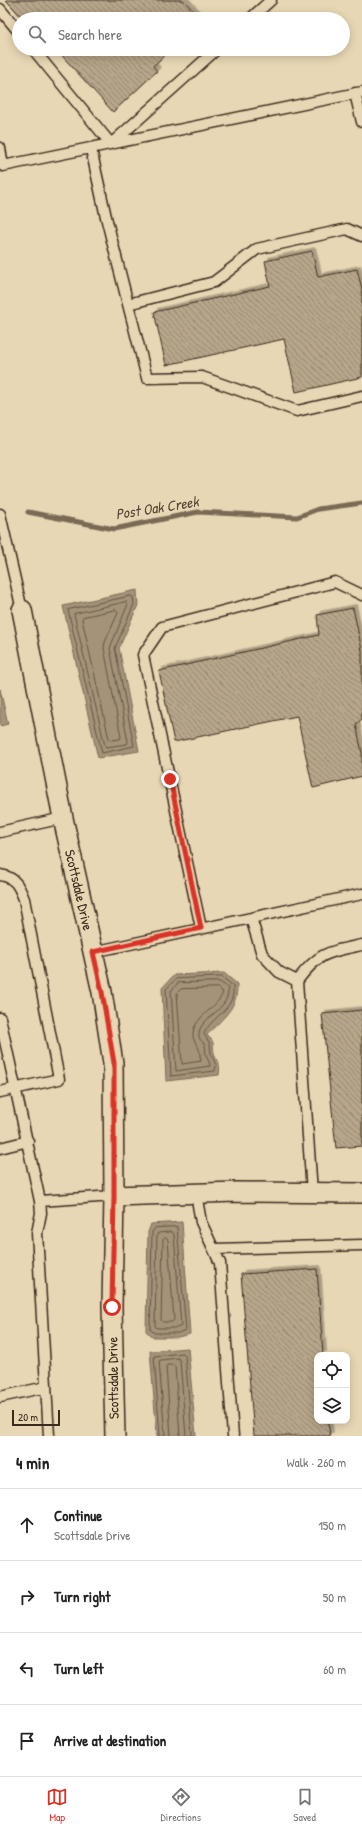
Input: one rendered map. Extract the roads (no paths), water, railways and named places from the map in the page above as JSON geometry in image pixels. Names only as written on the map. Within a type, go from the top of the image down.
[{"type":"street","name":"Scottsdale Drive","points":[[22,610],[63,818],[102,992],[114,1063],[112,1307],[115,1436]]},
{"type":"street","points":[[114,1196],[236,1192],[362,1193]]},
{"type":"lane","points":[[258,12],[271,0]]},
{"type":"lane","points":[[0,9],[12,24]]},
{"type":"lane","points":[[39,56],[112,144]]},
{"type":"lane","points":[[112,144],[209,56]]},
{"type":"lane","points":[[0,148],[3,166],[359,93],[362,122]]},
{"type":"lane","points":[[91,149],[106,217],[147,378],[202,377],[297,411],[362,396]]},
{"type":"lane","points":[[128,304],[214,282],[256,249],[347,229],[362,236]]},
{"type":"lane","points":[[0,514],[22,610]]},
{"type":"lane","points":[[201,928],[143,655],[162,626],[336,582],[362,595]]},
{"type":"lane","points":[[0,832],[63,818]]},
{"type":"lane","points":[[0,875],[8,876],[18,884],[24,900],[59,1079],[0,1092]]},
{"type":"lane","points":[[93,952],[362,894]]},
{"type":"lane","points":[[251,918],[262,954],[279,972],[297,980]]},
{"type":"lane","points":[[312,1192],[297,980],[308,965],[326,953],[362,945]]},
{"type":"lane","points":[[0,1018],[40,1201],[41,1213],[36,1233],[48,1436]]},
{"type":"lane","points":[[0,1148],[28,1141]]},
{"type":"lane","points":[[196,1194],[201,1222],[206,1235],[215,1249],[220,1263],[233,1436]]},
{"type":"lane","points":[[40,1201],[114,1196]]},
{"type":"lane","points":[[215,1249],[362,1245]]},
{"type":"lane","points":[[0,1397],[46,1387]]},
{"type":"water","points":[[137,590],[138,605],[119,648],[139,751],[98,758],[63,606]]},
{"type":"water","points":[[0,689],[8,724],[0,726]]},
{"type":"water","points":[[224,973],[237,984],[237,993],[232,1006],[224,1018],[207,1035],[213,1043],[215,1057],[219,1065],[219,1075],[166,1081],[162,988],[174,975]]},
{"type":"water","points":[[182,1222],[190,1334],[178,1337],[152,1337],[146,1331],[148,1232],[151,1224]]},
{"type":"water","points":[[188,1348],[196,1436],[157,1436],[150,1351]]},
{"type":"waterway","name":"Post Oak Creek","points":[[28,512],[114,529],[198,512],[297,517],[318,509],[362,503]]}]
